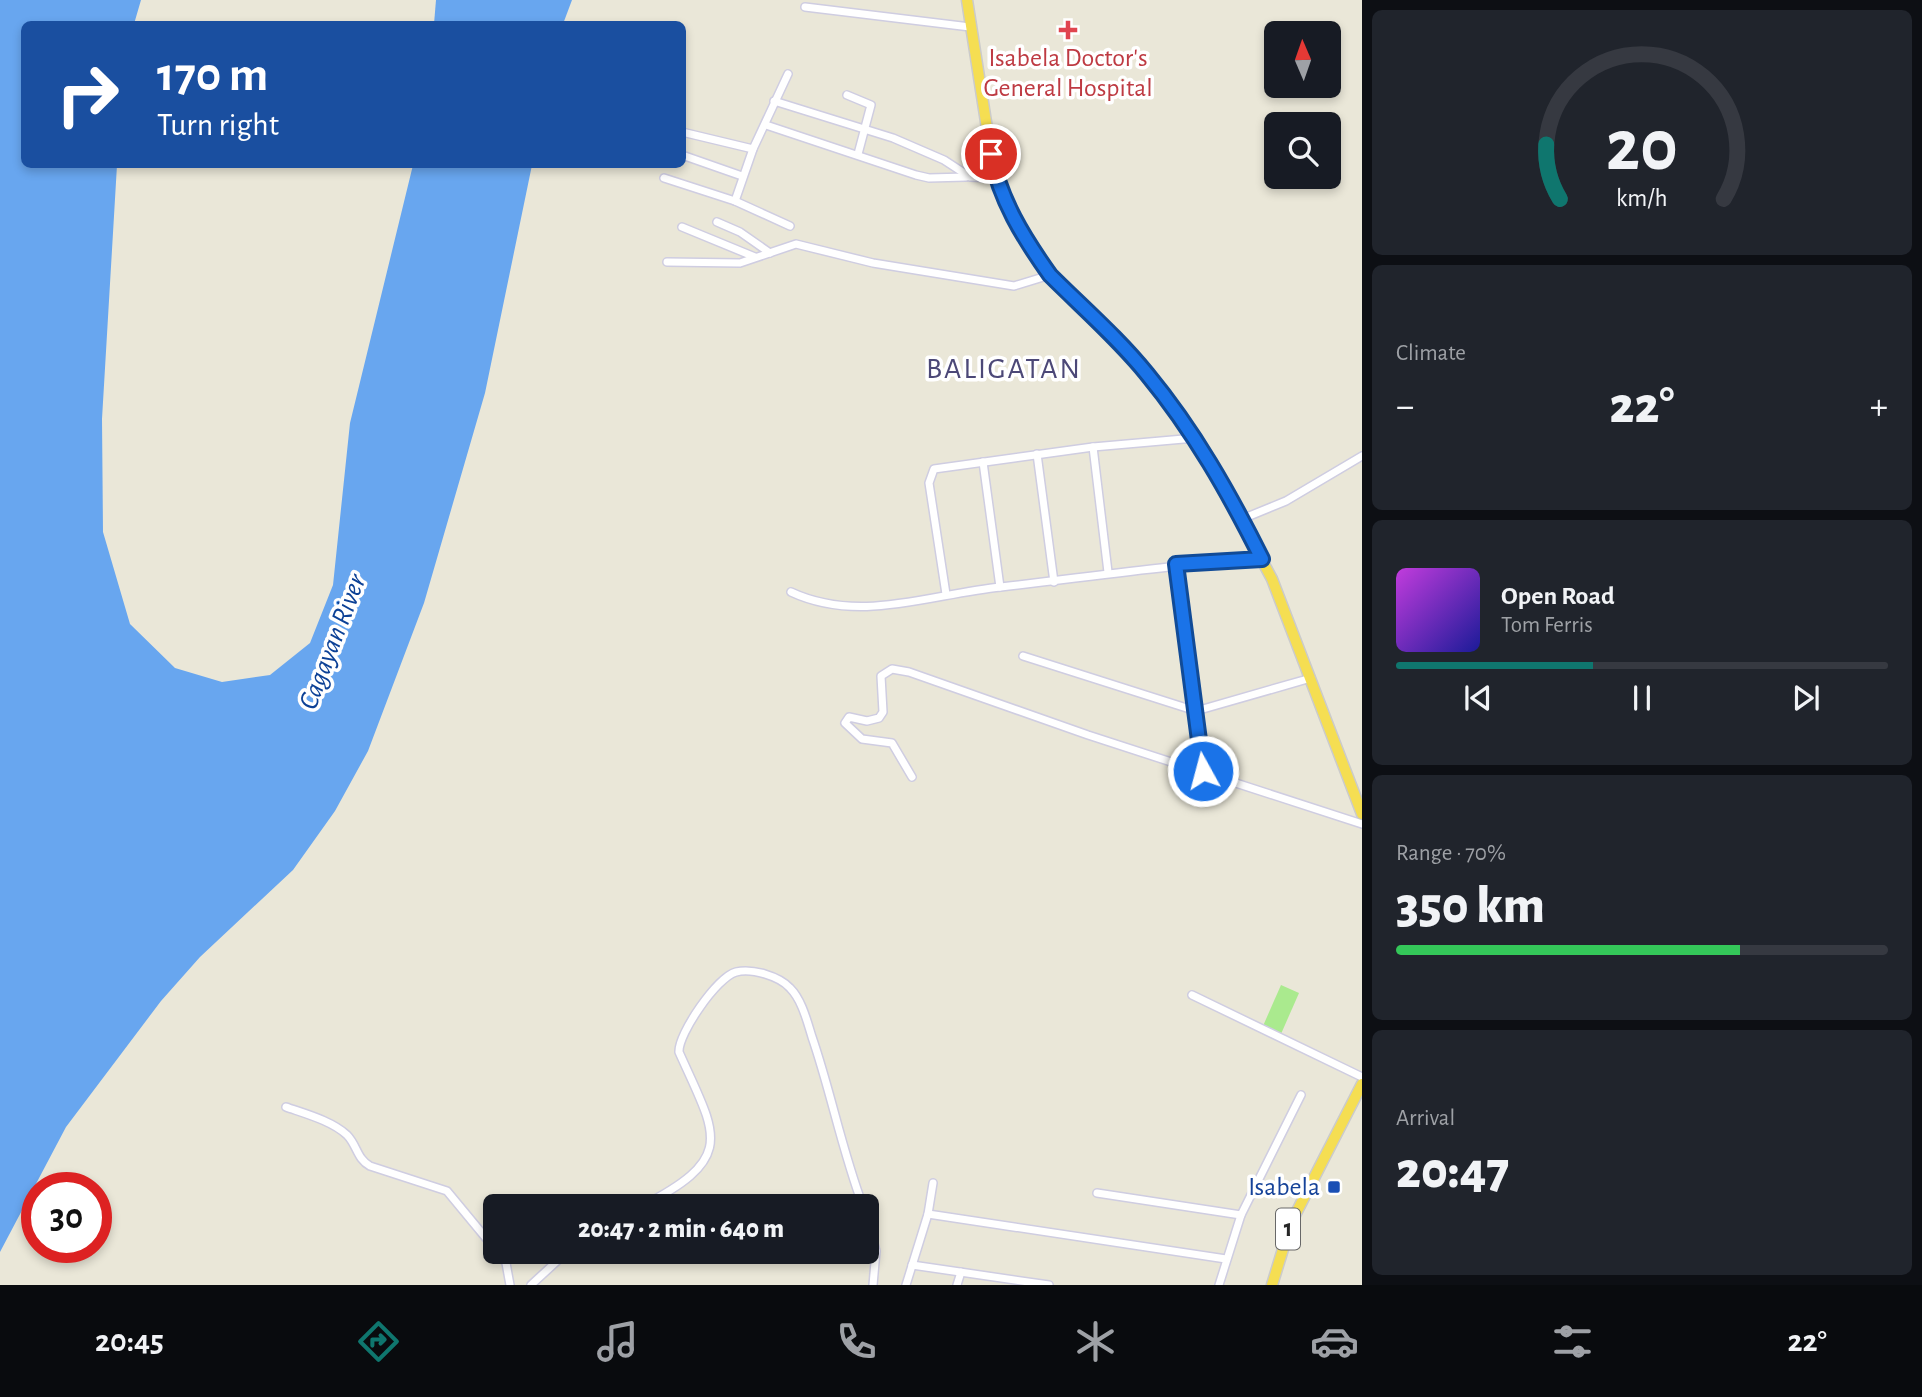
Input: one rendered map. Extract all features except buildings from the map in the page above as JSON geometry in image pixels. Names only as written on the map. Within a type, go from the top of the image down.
[{"type":"highway","points":[[967,0],[996,178],[1003,200],[1050,275],[1145,371],[1195,438],[1262,559],[1311,678],[1362,814]]},
{"type":"highway","name":"1","points":[[1272,1285],[1291,1223],[1362,1084]]},
{"type":"street","points":[[805,7],[970,27]]},
{"type":"street","points":[[735,201],[753,149],[788,74]]},
{"type":"street","points":[[847,94],[872,105],[858,154]]},
{"type":"street","points":[[775,101],[865,130],[944,160],[970,177]]},
{"type":"street","points":[[766,125],[929,178],[996,178]]},
{"type":"street","points":[[686,133],[753,149]]},
{"type":"street","points":[[686,156],[743,176]]},
{"type":"street","points":[[664,178],[735,201],[790,226]]},
{"type":"street","points":[[717,222],[740,232],[770,253]]},
{"type":"street","points":[[682,227],[756,257]]},
{"type":"street","points":[[667,262],[740,263],[796,244],[873,262],[1014,286],[1050,275]]},
{"type":"street","points":[[946,594],[929,477],[934,469],[1093,447],[1195,438]]},
{"type":"street","points":[[1093,447],[1108,572]]},
{"type":"street","points":[[1037,454],[1054,582]]},
{"type":"street","points":[[1242,519],[1286,501],[1362,456]]},
{"type":"street","points":[[983,462],[1000,587]]},
{"type":"street","points":[[792,592],[818,603],[851,608],[885,607],[946,594],[1054,582],[1108,572],[1176,564],[1262,559]]},
{"type":"street","points":[[1176,564],[1203,771]]},
{"type":"street","points":[[1023,656],[1196,711],[1311,678]]},
{"type":"street","points":[[912,777],[892,743],[862,739],[845,723],[849,717],[867,721],[879,718],[883,705],[881,676],[887,670],[909,672],[1088,736],[1362,824]]},
{"type":"street","points":[[661,1194],[694,1173],[705,1160],[712,1130],[679,1052],[678,1043],[692,1018],[725,979],[736,972],[747,971],[781,981],[796,995],[824,1073],[859,1194]]},
{"type":"street","points":[[1192,995],[1362,1077]]},
{"type":"street","points":[[1219,1285],[1241,1216],[1301,1095]]},
{"type":"street","points":[[286,1107],[341,1130],[353,1142],[366,1164],[447,1191],[483,1234]]},
{"type":"street","points":[[906,1285],[928,1214],[933,1183]]},
{"type":"street","points":[[1097,1193],[1241,1216]]},
{"type":"street","points":[[928,1214],[1226,1259]]},
{"type":"street","points":[[506,1264],[510,1285]]},
{"type":"street","points":[[531,1285],[554,1264]]},
{"type":"street","points":[[873,1285],[875,1264]]},
{"type":"street","points":[[912,1265],[1008,1282],[1049,1285]]},
{"type":"street","points":[[957,1285],[961,1272]]},
{"type":"green space","points":[[1281,985],[1299,993],[1281,1034],[1263,1026]]},
{"type":"water","name":"Cagayan River","points":[[0,0],[141,0],[135,21],[21,21],[21,168],[117,168],[102,419],[103,532],[130,624],[175,668],[222,682],[270,675],[310,643],[333,585],[350,423],[412,168],[531,168],[485,393],[424,603],[368,751],[335,811],[293,870],[200,957],[161,1001],[66,1127],[42,1172],[21,1172],[21,1212],[0,1252]]},
{"type":"water","points":[[436,0],[572,0],[564,21],[434,21]]},
{"type":"place","name":"Isabela Doctor's General Hospital","points":[[1068,30]]},
{"type":"place","name":"Isabela","points":[[1334,1187]]},
{"type":"district","name":"BALIGATAN","points":[[1004,369]]},
{"type":"route","points":[[991,154],[1003,200],[1037,258],[1050,275],[1145,371],[1178,412],[1233,502],[1262,559],[1176,564],[1203,771]]}]
